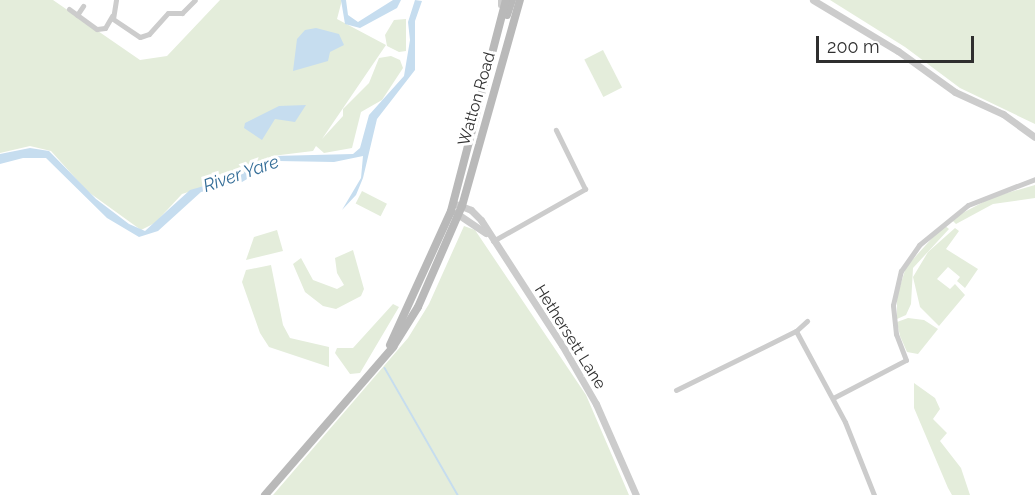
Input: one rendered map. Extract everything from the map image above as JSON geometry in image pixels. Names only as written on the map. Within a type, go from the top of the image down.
[{"type":"main road","name":"Watton Road","points":[[483,94],[512,0]]},
{"type":"main road","name":"Watton Road","points":[[265,495],[385,354],[456,208],[520,0]]},
{"type":"main road","name":"Watton Road","points":[[456,208],[502,2]]},
{"type":"street","points":[[69,9],[101,29],[112,16],[116,0]]},
{"type":"street","points":[[112,16],[144,37],[168,13],[182,13],[195,0]]},
{"type":"street","points":[[813,0],[898,51],[955,92],[1004,114],[1032,135],[1035,142]]},
{"type":"street","points":[[77,15],[83,6]]},
{"type":"street","points":[[491,241],[585,189],[556,130]]},
{"type":"street","points":[[833,398],[906,360],[896,334],[893,305],[901,271],[909,256],[935,228],[968,205],[1034,180]]},
{"type":"street","name":"Hethersett Lane","points":[[456,208],[477,216],[491,241],[581,375],[636,495]]},
{"type":"street","points":[[676,390],[796,331],[807,321]]},
{"type":"street","points":[[796,331],[833,398],[874,495]]},
{"type":"green space","points":[[0,0],[53,0],[140,60],[167,56],[220,0],[342,0],[337,19],[386,45],[322,139],[343,116],[343,109],[369,83],[379,58],[391,56],[400,60],[403,68],[382,100],[361,112],[352,148],[324,153],[316,146],[313,151],[272,156],[235,177],[182,194],[155,223],[141,230],[87,191],[51,151],[30,146],[0,153]]},
{"type":"green space","points":[[830,0],[1035,0],[1035,124],[960,88],[905,47]]},
{"type":"green space","points":[[406,19],[406,51],[399,52],[387,46],[385,35],[394,20]]},
{"type":"green space","points":[[603,50],[622,87],[603,97],[584,60]]},
{"type":"green space","points":[[1035,185],[1035,198],[993,204],[956,224],[951,219],[993,197]]},
{"type":"green space","points":[[362,191],[387,204],[381,216],[356,203]]},
{"type":"green space","points":[[944,225],[949,229],[913,268],[911,304],[906,315],[897,319],[897,296],[906,267]]},
{"type":"green space","points":[[464,226],[475,230],[586,395],[629,495],[273,495],[408,338],[429,304]]},
{"type":"green space","points":[[955,228],[959,231],[946,249],[978,269],[965,288],[957,281],[960,277],[948,267],[937,279],[950,289],[955,284],[965,295],[939,326],[920,307],[913,277],[928,252]]},
{"type":"green space","points":[[277,230],[283,251],[246,260],[254,237]]},
{"type":"green space","points":[[353,250],[364,289],[361,296],[336,309],[323,306],[305,292],[293,264],[301,258],[313,280],[337,289],[344,285],[337,273],[335,258]]},
{"type":"green space","points":[[271,265],[283,325],[290,338],[329,347],[329,367],[269,347],[260,333],[242,282],[246,270]]},
{"type":"green space","points":[[393,304],[399,307],[360,373],[350,374],[335,353],[337,348],[353,348]]},
{"type":"green space","points":[[908,318],[924,320],[938,329],[918,354],[907,352],[900,336],[897,322]]},
{"type":"green space","points":[[914,383],[935,398],[940,409],[933,419],[947,433],[940,441],[961,468],[970,495],[952,495],[948,488],[914,408]]},
{"type":"water","points":[[341,0],[346,0],[348,15],[358,22],[393,0],[401,0],[397,8],[360,28],[345,24]]},
{"type":"water","name":"River Yare","points":[[415,0],[422,1],[415,21],[415,70],[377,119],[363,178],[356,195],[342,210],[361,178],[363,156],[334,162],[278,161],[242,182],[201,192],[158,231],[139,237],[107,218],[46,158],[23,158],[0,164],[0,154],[30,148],[49,151],[96,199],[129,224],[145,231],[190,190],[235,177],[274,156],[353,154],[360,148],[369,115],[404,76],[410,40],[408,22]]},
{"type":"water","points":[[316,28],[339,34],[344,45],[330,52],[328,61],[293,71],[297,39],[305,30]]},
{"type":"water","points":[[306,105],[295,122],[275,119],[262,140],[244,128],[245,123],[279,106]]},
{"type":"waterway","points":[[385,368],[458,495]]}]
